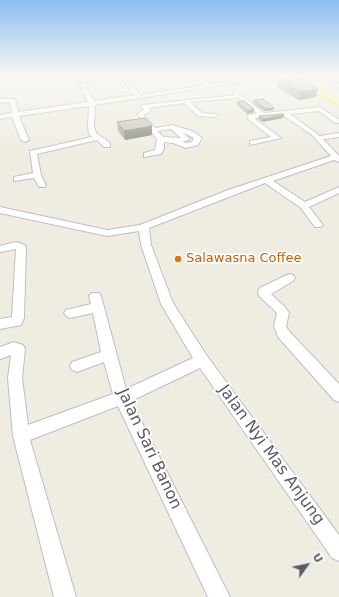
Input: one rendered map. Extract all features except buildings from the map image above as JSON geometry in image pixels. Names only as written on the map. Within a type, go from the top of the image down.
[{"type":"street","points":[[13,103],[15,114],[25,140]]},
{"type":"street","points":[[0,117],[92,103],[91,126],[93,134],[107,145]]},
{"type":"street","points":[[141,103],[148,110],[140,114],[140,116],[154,130],[161,140],[160,150],[147,155]]},
{"type":"street","points":[[144,107],[173,103]]},
{"type":"street","points":[[188,103],[200,115],[215,115]]},
{"type":"street","points":[[249,103],[263,115]]},
{"type":"street","points":[[253,143],[277,138],[249,117],[320,109],[338,122]]},
{"type":"street","points":[[0,210],[107,233],[141,228],[231,192],[337,158],[318,138],[283,112]]},
{"type":"street","points":[[338,122],[332,123],[339,131]]},
{"type":"street","points":[[154,130],[172,127],[186,139],[176,141],[161,140]]},
{"type":"street","points":[[176,130],[186,130],[198,138],[195,143],[186,146],[176,141]]},
{"type":"street","points":[[318,138],[339,134]]},
{"type":"street","points":[[42,185],[37,175],[32,153],[97,138]]},
{"type":"street","points":[[17,179],[37,175]]},
{"type":"street","points":[[266,180],[304,206],[318,225]]},
{"type":"street","points":[[304,206],[339,190]]},
{"type":"street","name":"Jalan Nyi Mas Anjung","points":[[141,228],[144,230],[146,245],[167,304],[202,360],[339,551]]},
{"type":"street","points":[[0,249],[16,245],[21,247],[18,318],[17,321],[0,324]]},
{"type":"street","points":[[289,278],[264,291],[265,296],[282,310],[283,313],[280,326],[283,333],[339,395]]},
{"type":"street","name":"Jalan Sari Banon","points":[[70,313],[96,301],[109,355],[122,398],[219,597]]},
{"type":"street","points":[[0,353],[14,348],[18,349],[15,378],[21,436],[65,597]]},
{"type":"street","points":[[77,366],[109,355]]},
{"type":"street","points":[[21,436],[122,398],[202,360]]},
{"type":"place","name":"Salawasna Coffee","points":[[178,259]]}]
